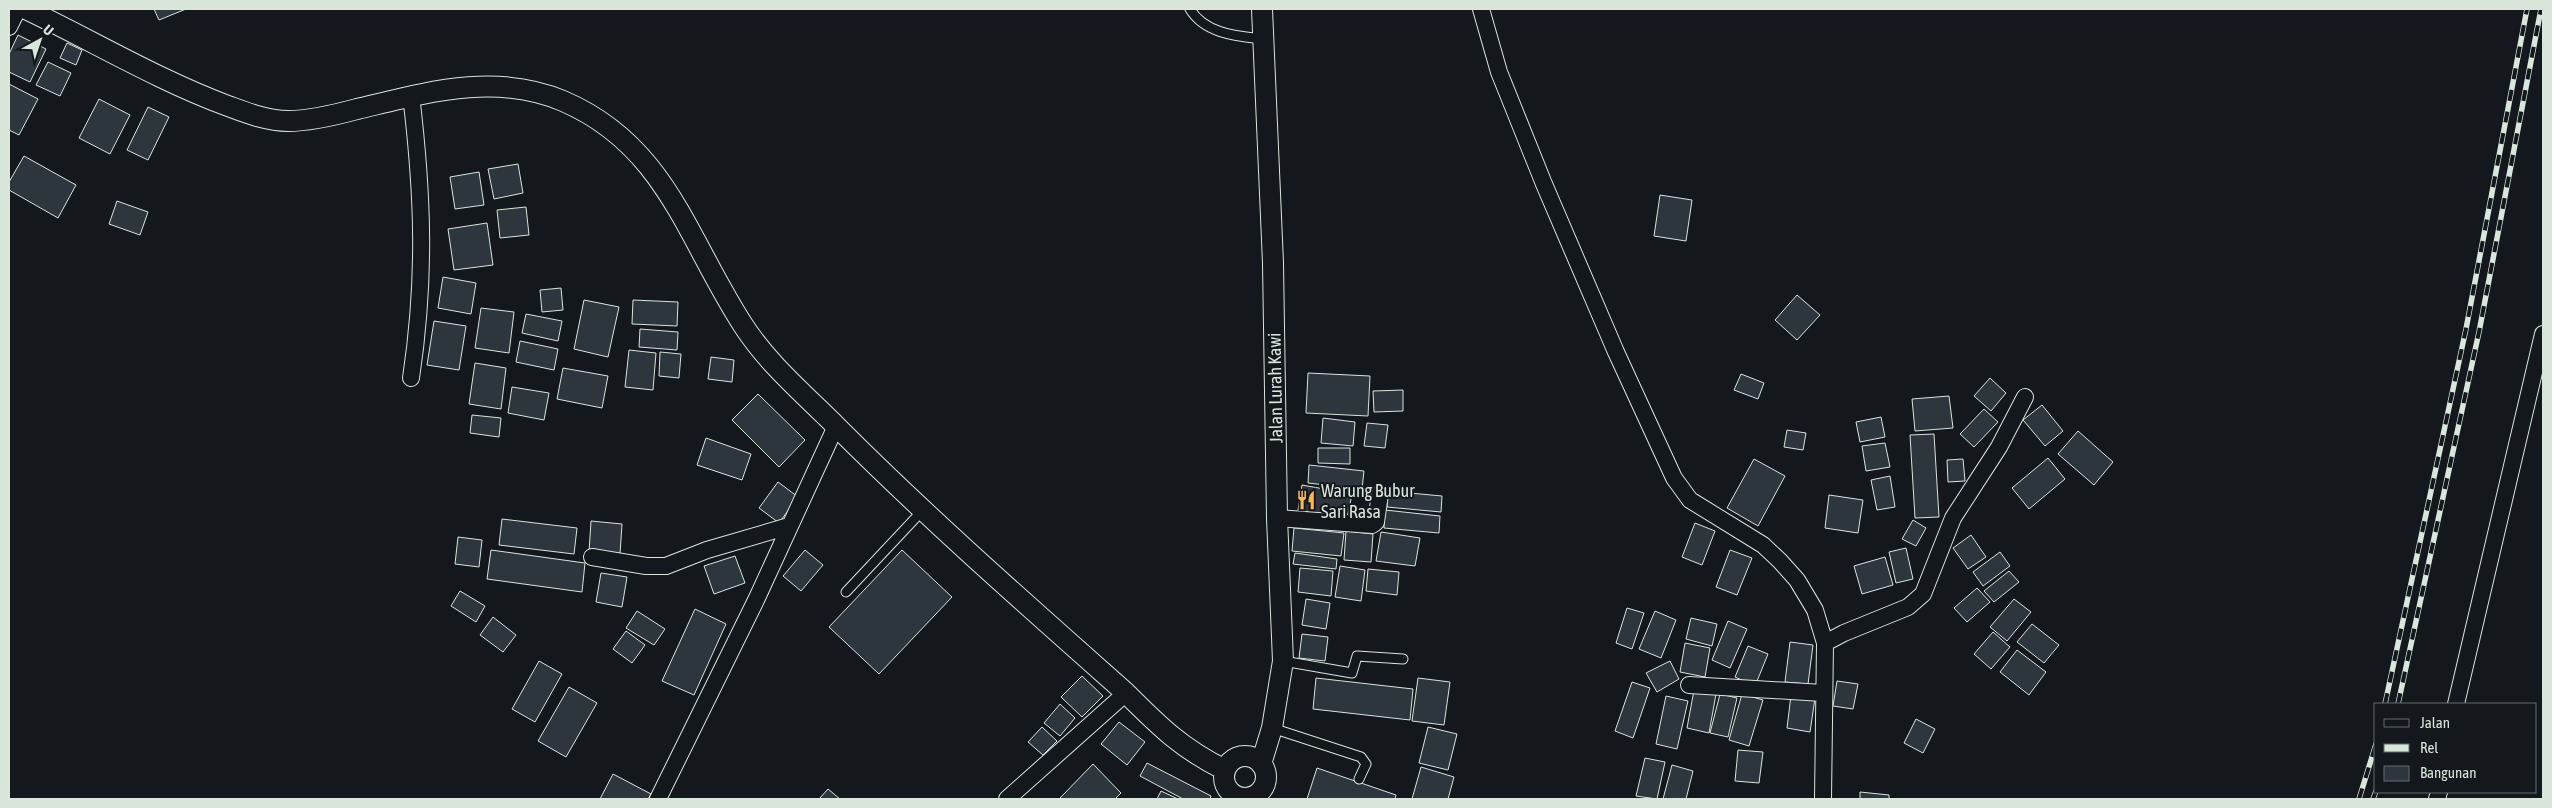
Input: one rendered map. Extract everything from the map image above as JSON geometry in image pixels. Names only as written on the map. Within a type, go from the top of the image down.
[{"type":"street","points":[[9,27],[18,9]]},
{"type":"street","points":[[26,9],[195,94],[268,120],[308,120],[411,95],[472,86],[516,88],[540,92],[588,114],[635,150],[658,176],[674,200],[712,273],[756,344],[774,365],[924,509],[1182,746],[1225,770]]},
{"type":"street","name":"Jalan Lurah Kawi","points":[[1261,764],[1272,728],[1283,660],[1277,518],[1273,263],[1262,9]]},
{"type":"street","points":[[1481,9],[1499,72],[1544,184],[1616,352],[1674,478],[1685,495],[1695,505],[1764,545],[1797,580],[1816,610],[1825,643],[1823,799]]},
{"type":"street","points":[[411,95],[423,217],[418,327],[411,378]]},
{"type":"street","points":[[2456,703],[2543,334]]},
{"type":"street","points":[[1825,643],[1844,633],[1908,607],[1923,594],[1953,518],[1999,447],[2025,397]]},
{"type":"street","points":[[658,799],[753,606],[836,426]]},
{"type":"street","points":[[1277,518],[1372,525],[1376,522],[1380,494]]},
{"type":"street","points":[[592,557],[646,566],[666,566],[722,545],[789,526]]},
{"type":"street","points":[[1689,685],[1823,693]]},
{"type":"street","points":[[1007,799],[1126,693]]},
{"type":"street","points":[[1241,756],[1252,758],[1261,764],[1266,774],[1265,784],[1260,792],[1252,798],[1240,798],[1230,792],[1224,782],[1225,770],[1231,761],[1241,756]]},
{"type":"lane","points":[[1190,9],[1207,26],[1227,34],[1264,39]]},
{"type":"lane","points":[[846,592],[924,509]]},
{"type":"lane","points":[[1283,660],[1352,673],[1357,656],[1403,659]]},
{"type":"lane","points":[[1272,728],[1362,757],[1366,764],[1359,779]]},
{"type":"building","points":[[154,9],[186,9],[159,20]]},
{"type":"building","points":[[18,35],[46,49],[30,82],[9,72],[9,54]]},
{"type":"building","points":[[67,43],[82,50],[76,65],[60,58]]},
{"type":"building","points":[[48,62],[71,73],[60,96],[36,85]]},
{"type":"building","points":[[9,84],[38,99],[19,135],[9,130]]},
{"type":"building","points":[[99,99],[130,115],[110,154],[79,138]]},
{"type":"building","points":[[148,107],[169,117],[148,160],[127,150]]},
{"type":"building","points":[[24,156],[76,185],[58,218],[9,190],[9,182]]},
{"type":"building","points":[[518,164],[523,193],[494,199],[488,169]]},
{"type":"building","points":[[479,172],[484,205],[455,209],[450,177]]},
{"type":"building","points":[[1660,195],[1692,200],[1686,241],[1654,236]]},
{"type":"building","points":[[117,201],[148,212],[140,235],[109,224]]},
{"type":"building","points":[[526,207],[529,235],[500,238],[497,210]]},
{"type":"building","points":[[487,223],[493,265],[454,270],[448,229]]},
{"type":"building","points":[[443,277],[476,283],[471,314],[438,308]]},
{"type":"building","points":[[561,288],[563,310],[542,312],[540,290]]},
{"type":"building","points":[[1797,295],[1820,315],[1797,340],[1775,320]]},
{"type":"building","points":[[584,300],[619,307],[608,357],[574,349]]},
{"type":"building","points":[[633,300],[678,302],[677,326],[632,324]]},
{"type":"building","points":[[481,308],[514,312],[509,353],[475,348]]},
{"type":"building","points":[[526,314],[562,321],[558,341],[522,333]]},
{"type":"building","points":[[434,321],[466,326],[459,370],[427,365]]},
{"type":"building","points":[[640,329],[678,332],[677,350],[639,347]]},
{"type":"building","points":[[520,341],[558,349],[554,370],[516,362]]},
{"type":"building","points":[[629,350],[656,353],[653,390],[625,387]]},
{"type":"building","points":[[660,352],[681,354],[679,378],[659,376]]},
{"type":"building","points":[[711,357],[734,360],[732,382],[708,379]]},
{"type":"building","points":[[475,363],[506,368],[501,409],[469,404]]},
{"type":"building","points":[[563,368],[608,376],[602,408],[557,399]]},
{"type":"building","points":[[1308,373],[1370,376],[1368,416],[1306,413]]},
{"type":"building","points":[[1741,374],[1764,383],[1758,399],[1734,390]]},
{"type":"building","points":[[1990,378],[2006,393],[1991,411],[1974,396]]},
{"type":"building","points":[[512,387],[549,393],[544,420],[508,413]]},
{"type":"building","points":[[1403,390],[1403,411],[1374,412],[1373,391]]},
{"type":"building","points":[[758,394],[805,440],[779,467],[732,420]]},
{"type":"building","points":[[1949,396],[1953,428],[1915,431],[1912,399]]},
{"type":"building","points":[[2042,405],[2063,431],[2045,446],[2023,420]]},
{"type":"building","points":[[1984,409],[1998,422],[1974,447],[1960,434]]},
{"type":"building","points":[[472,415],[501,418],[499,437],[470,433]]},
{"type":"building","points":[[1881,417],[1885,437],[1860,442],[1856,422]]},
{"type":"building","points":[[1323,418],[1355,422],[1353,446],[1321,443]]},
{"type":"building","points":[[1367,423],[1388,425],[1385,448],[1364,446]]},
{"type":"building","points":[[1787,430],[1806,433],[1803,450],[1784,447]]},
{"type":"building","points":[[2078,431],[2113,462],[2094,485],[2058,454]]},
{"type":"building","points":[[1934,434],[1939,517],[1915,518],[1910,435]]},
{"type":"building","points":[[706,438],[751,454],[742,480],[697,465]]},
{"type":"building","points":[[1885,443],[1890,467],[1866,471],[1862,446]]},
{"type":"building","points":[[1318,448],[1350,448],[1350,464],[1318,463]]},
{"type":"building","points":[[2048,458],[2065,479],[2029,509],[2012,488]]},
{"type":"building","points":[[1754,459],[1785,476],[1758,526],[1727,508]]},
{"type":"building","points":[[1963,459],[1965,481],[1948,482],[1947,460]]},
{"type":"building","points":[[1309,465],[1364,471],[1362,489],[1308,483]]},
{"type":"building","points":[[1890,476],[1895,507],[1877,510],[1871,480]]},
{"type":"building","points":[[778,482],[798,497],[779,523],[759,508]]},
{"type":"building","points":[[1302,485],[1352,494],[1347,519],[1298,510]]},
{"type":"building","points":[[1388,491],[1442,496],[1441,512],[1387,507]]},
{"type":"building","points":[[1829,495],[1863,500],[1858,533],[1825,528]]},
{"type":"building","points":[[1385,510],[1440,516],[1439,533],[1384,528]]},
{"type":"building","points":[[502,519],[577,528],[574,554],[499,545]]},
{"type":"building","points":[[1913,520],[1926,528],[1916,546],[1902,539]]},
{"type":"building","points":[[591,521],[622,524],[620,554],[589,552]]},
{"type":"building","points":[[1695,523],[1715,531],[1702,565],[1682,557]]},
{"type":"building","points":[[1294,528],[1344,533],[1341,556],[1292,551]]},
{"type":"building","points":[[1346,531],[1373,534],[1371,562],[1344,560]]},
{"type":"building","points":[[1381,532],[1420,538],[1415,566],[1376,561]]},
{"type":"building","points":[[1971,535],[1986,557],[1968,569],[1953,548]]},
{"type":"building","points":[[458,537],[482,540],[479,567],[455,564]]},
{"type":"building","points":[[1906,548],[1913,579],[1896,583],[1889,552]]},
{"type":"building","points":[[491,550],[585,563],[582,592],[487,579]]},
{"type":"building","points":[[805,550],[823,565],[801,591],[783,576]]},
{"type":"building","points":[[902,550],[952,597],[879,674],[829,627]]},
{"type":"building","points":[[1730,550],[1752,558],[1737,595],[1716,587]]},
{"type":"building","points":[[2000,552],[2010,566],[1983,586],[1973,572]]},
{"type":"building","points":[[1295,553],[1337,559],[1336,569],[1293,564]]},
{"type":"building","points":[[735,556],[745,583],[714,594],[704,566]]},
{"type":"building","points":[[1885,557],[1893,585],[1862,594],[1854,566]]},
{"type":"building","points":[[1340,566],[1365,570],[1361,601],[1335,597]]},
{"type":"building","points":[[1300,568],[1333,571],[1331,596],[1298,592]]},
{"type":"building","points":[[1368,569],[1399,572],[1397,595],[1366,591]]},
{"type":"building","points":[[2009,571],[2019,582],[1994,602],[1984,591]]},
{"type":"building","points":[[601,573],[627,577],[622,607],[596,602]]},
{"type":"building","points":[[1977,588],[1990,602],[1967,622],[1954,608]]},
{"type":"building","points":[[460,591],[485,606],[476,622],[451,606]]},
{"type":"building","points":[[1306,599],[1330,603],[1326,629],[1302,625]]},
{"type":"building","points":[[2014,599],[2031,612],[2007,641],[1990,627]]},
{"type":"building","points":[[1627,608],[1644,613],[1632,649],[1616,643]]},
{"type":"building","points":[[695,609],[726,624],[694,695],[662,681]]},
{"type":"building","points":[[637,611],[665,629],[654,645],[626,628]]},
{"type":"building","points":[[1655,611],[1676,620],[1661,658],[1639,649]]},
{"type":"building","points":[[493,617],[516,635],[503,652],[480,635]]},
{"type":"building","points":[[1691,618],[1717,624],[1712,646],[1686,639]]},
{"type":"building","points":[[1728,621],[1747,629],[1730,668],[1712,660]]},
{"type":"building","points":[[2032,624],[2059,645],[2044,663],[2017,642]]},
{"type":"building","points":[[626,631],[645,645],[632,663],[613,649]]},
{"type":"building","points":[[1993,632],[2010,647],[1991,669],[1974,654]]},
{"type":"building","points":[[1302,634],[1328,637],[1325,661],[1299,658]]},
{"type":"building","points":[[1790,642],[1813,645],[1808,684],[1785,682]]},
{"type":"building","points":[[1685,643],[1710,648],[1705,677],[1680,672]]},
{"type":"building","points":[[1748,646],[1768,654],[1755,686],[1735,677]]},
{"type":"building","points":[[2017,650],[2046,672],[2029,695],[2000,672]]},
{"type":"building","points":[[539,661],[562,674],[535,722],[512,709]]},
{"type":"building","points":[[1670,661],[1679,679],[1657,692],[1646,673]]},
{"type":"building","points":[[1082,676],[1103,696],[1082,717],[1061,697]]},
{"type":"building","points":[[1316,678],[1413,689],[1410,720],[1313,709]]},
{"type":"building","points":[[1418,678],[1450,682],[1444,725],[1412,721]]},
{"type":"building","points":[[1837,681],[1858,684],[1853,709],[1833,706]]},
{"type":"building","points":[[1632,682],[1650,688],[1633,738],[1615,731]]},
{"type":"building","points":[[569,687],[597,703],[566,757],[538,741]]},
{"type":"building","points":[[1694,690],[1716,694],[1709,733],[1687,728]]},
{"type":"building","points":[[1720,694],[1737,698],[1728,737],[1710,733]]},
{"type":"building","points":[[1742,694],[1763,700],[1749,746],[1729,740]]},
{"type":"building","points":[[1791,695],[1815,698],[1810,732],[1787,728]]},
{"type":"building","points":[[1666,696],[1688,701],[1677,749],[1656,744]]},
{"type":"building","points":[[1060,704],[1075,718],[1060,736],[1044,723]]},
{"type":"building","points":[[1916,719],[1935,729],[1923,753],[1904,743]]},
{"type":"building","points":[[1119,722],[1145,742],[1127,765],[1101,744]]},
{"type":"building","points":[[1042,727],[1057,741],[1043,755],[1028,742]]},
{"type":"building","points":[[1428,727],[1457,734],[1448,770],[1419,763]]},
{"type":"building","points":[[1738,750],[1763,752],[1759,783],[1735,781]]},
{"type":"building","points":[[1645,758],[1665,762],[1657,799],[1636,796]]},
{"type":"building","points":[[1147,763],[1211,796],[1210,799],[1183,799],[1140,776]]},
{"type":"building","points":[[1093,764],[1121,793],[1115,799],[1061,799],[1060,798]]},
{"type":"building","points":[[1672,765],[1693,771],[1686,799],[1663,799]]},
{"type":"building","points":[[1421,767],[1454,777],[1448,799],[1412,799]]},
{"type":"building","points":[[1317,768],[1396,795],[1395,799],[1307,799]]},
{"type":"building","points":[[613,774],[651,794],[648,799],[600,799]]},
{"type":"building","points":[[828,789],[840,799],[819,799]]},
{"type":"building","points":[[1161,791],[1178,799],[1157,799]]},
{"type":"building","points":[[1860,792],[1889,795],[1889,799],[1860,799]]},
{"type":"railway","points":[[2385,703],[2466,329],[2527,9]]},
{"type":"railway","points":[[2398,703],[2479,332],[2541,9]]},
{"type":"railway","points":[[2359,799],[2374,750]]},
{"type":"railway","points":[[2373,799],[2375,793]]},
{"type":"place","name":"Warung Bubur Sari Rasa","points":[[1306,500]]}]
